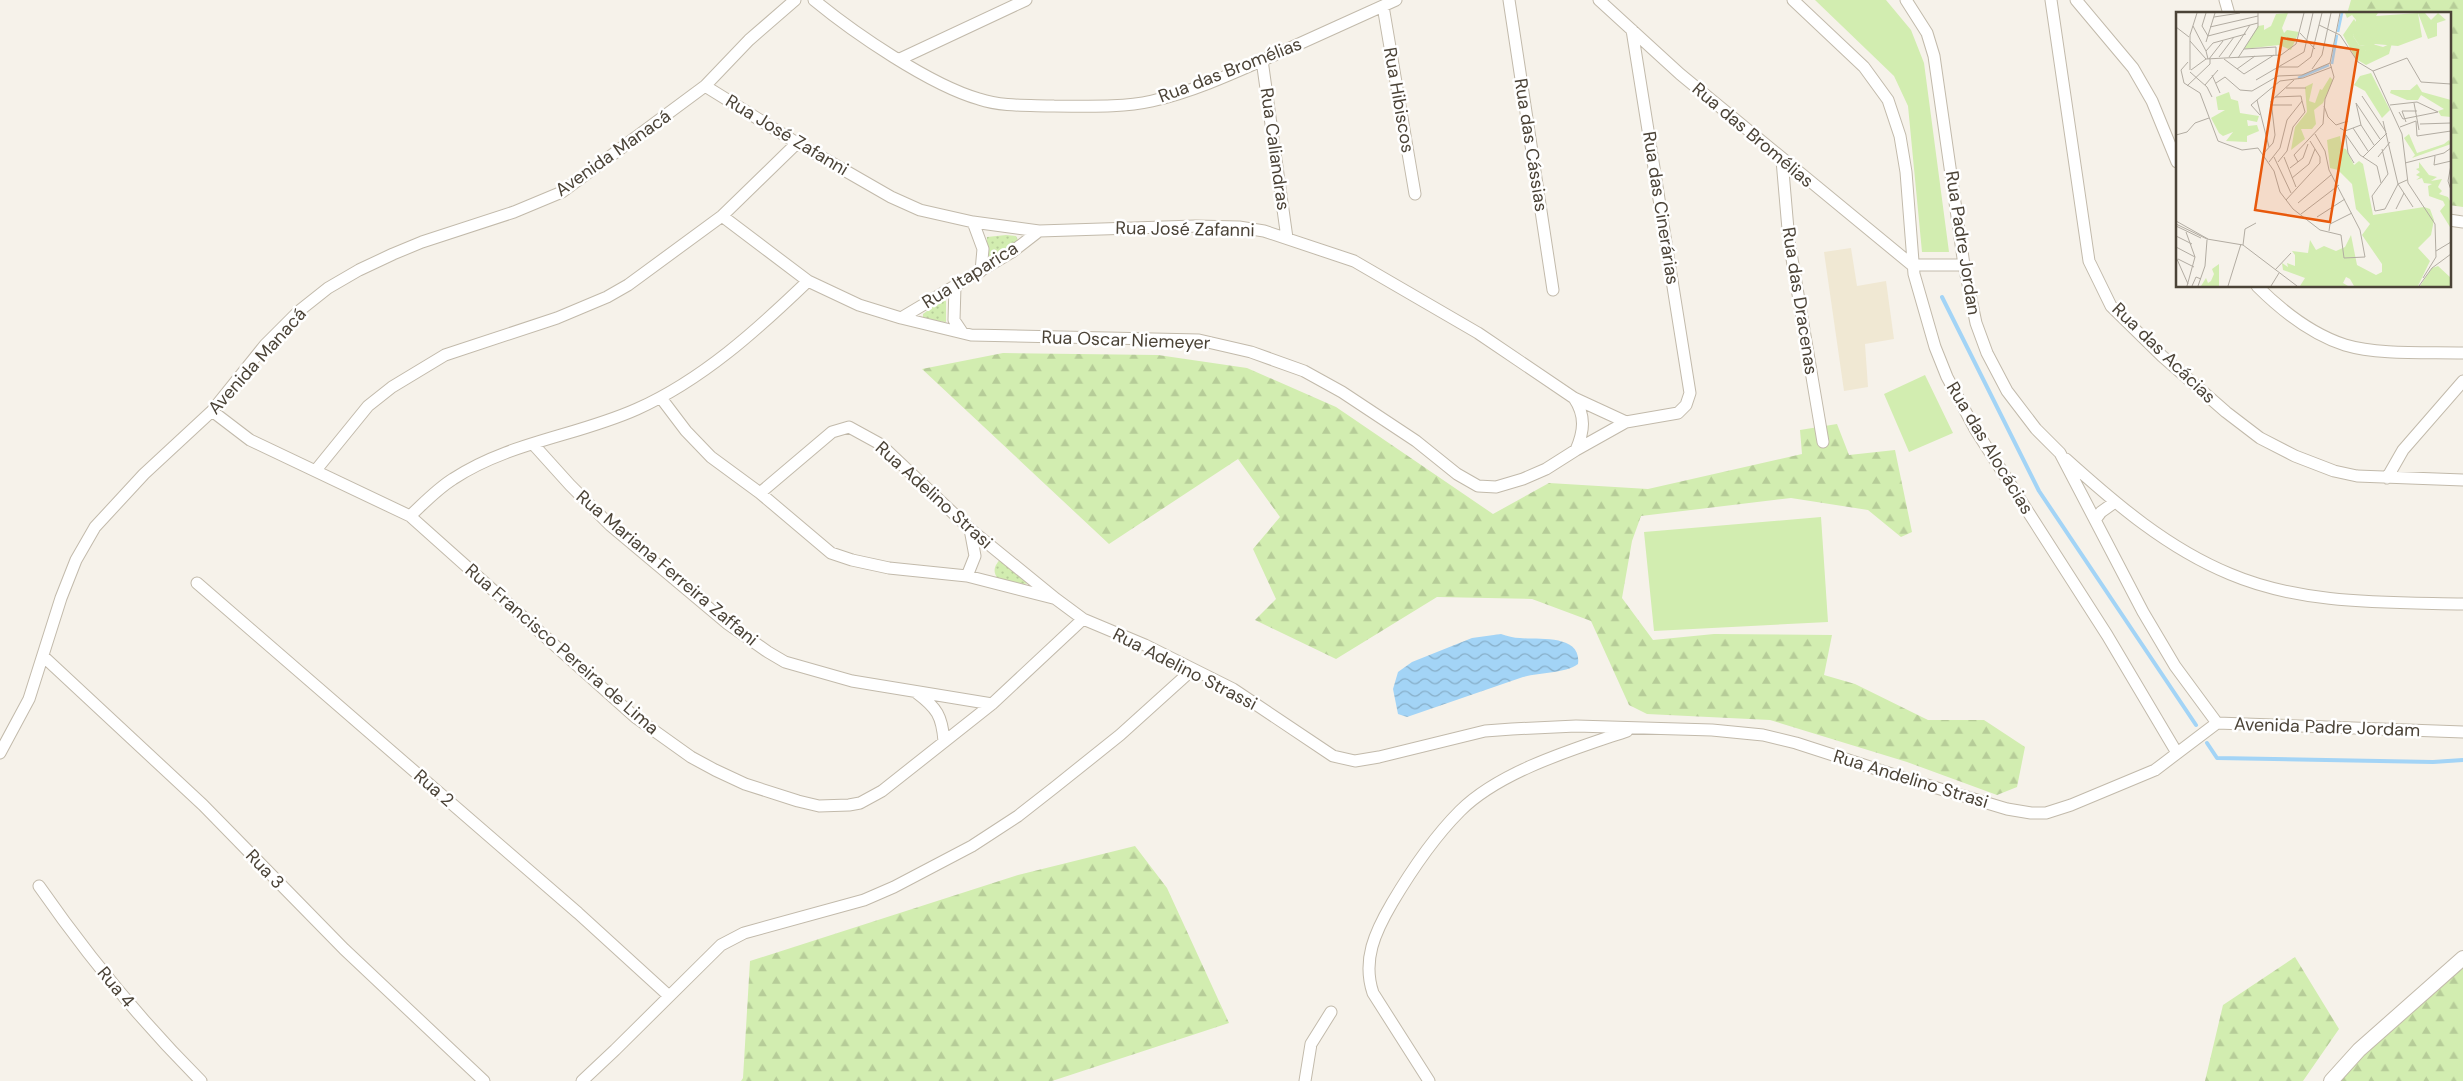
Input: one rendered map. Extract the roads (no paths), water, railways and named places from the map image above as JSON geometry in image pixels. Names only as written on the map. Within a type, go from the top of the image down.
[{"type":"street","name":"Avenida Manacá","points":[[0,753],[20,718],[44,657],[64,590],[76,560],[95,527],[144,474],[212,411],[265,346],[299,311],[328,288],[359,270],[422,242],[514,212],[562,192],[705,86],[749,40],[795,0]]},
{"type":"street","name":"Rua das Bromélias","points":[[814,0],[835,17],[900,59],[935,80],[976,99],[993,103],[1062,106],[1150,102],[1191,90],[1396,0]]},
{"type":"street","points":[[900,59],[1026,0]]},
{"type":"street","name":"Rua das Cássias","points":[[1509,0],[1553,290]]},
{"type":"street","name":"Rua das Bromélias","points":[[1599,0],[1680,74],[1782,160],[1912,265]]},
{"type":"street","name":"Rua das Alocácias","points":[[1793,0],[1864,67],[1878,84],[1894,115],[1900,136],[1911,211],[1912,265],[1935,347],[1962,406],[2107,635],[2176,752]]},
{"type":"street","name":"Rua Padre Jordan","points":[[1906,0],[1926,33],[1934,56],[1964,265],[1976,323],[1995,370],[2007,391],[2036,429],[2060,453],[2095,520]]},
{"type":"street","name":"Rua das Acácias","points":[[2051,0],[2089,261],[2111,306],[2162,356],[2260,438],[2295,456],[2334,471],[2357,476],[2463,480]]},
{"type":"street","points":[[2076,0],[2133,68],[2152,100],[2176,160]]},
{"type":"street","name":"Rua Hibiscos","points":[[1383,6],[1415,194]]},
{"type":"street","name":"Rua das Cinerárias","points":[[1626,422],[1678,414],[1689,399],[1690,386],[1632,30]]},
{"type":"street","name":"Rua Caliandras","points":[[1262,60],[1287,238]]},
{"type":"street","name":"Rua José Zafanni","points":[[705,86],[797,143],[884,193],[920,210],[973,222],[1039,231],[1186,226],[1239,227],[1264,231],[1354,261],[1478,333],[1574,398],[1626,422]]},
{"type":"street","points":[[316,470],[368,406],[420,368],[464,348],[557,318],[607,297],[637,279],[722,216],[797,143]]},
{"type":"street","name":"Rua das Dracenas","points":[[1782,160],[1789,241],[1822,442]]},
{"type":"street","name":"Rua Oscar Niemeyer","points":[[722,216],[808,281],[859,305],[901,318],[962,332],[997,336],[1199,340],[1251,352],[1304,371],[1342,392],[1416,441],[1457,474],[1478,486],[1496,487],[1524,479],[1546,469],[1626,422]]},
{"type":"street","points":[[2450,220],[2463,222]]},
{"type":"street","points":[[973,222],[983,249],[981,271]]},
{"type":"street","name":"Rua Itaparica","points":[[901,318],[1012,252],[1039,231]]},
{"type":"street","points":[[1912,265],[1964,265]]},
{"type":"street","points":[[410,516],[435,492],[454,478],[509,451],[634,410],[661,398],[758,330],[808,281]]},
{"type":"street","points":[[955,286],[954,320],[962,332]]},
{"type":"street","points":[[2259,288],[2296,319],[2319,335],[2347,346],[2388,351],[2463,353]]},
{"type":"street","points":[[2388,478],[2404,450],[2463,381]]},
{"type":"street","points":[[661,398],[686,431],[711,457],[760,493],[831,553],[852,560],[889,568],[967,576],[1056,599]]},
{"type":"street","points":[[1574,398],[1581,412],[1583,427],[1576,450]]},
{"type":"street","name":"Rua Francisco Pereira de Lima","points":[[212,411],[250,440],[410,516],[635,717],[691,757],[745,784],[819,806],[860,803],[882,791],[992,704],[1083,618]]},
{"type":"street","name":"Rua Adelino Strasi","points":[[760,493],[832,432],[849,427],[880,444],[970,529],[1056,599]]},
{"type":"street","name":"Rua Mariana Ferreira Zaffani","points":[[533,444],[570,486],[610,525],[728,624],[761,648],[785,662],[852,681],[992,704]]},
{"type":"street","points":[[2060,453],[2115,502],[2148,528],[2202,561],[2231,575],[2260,584],[2324,598],[2463,604]]},
{"type":"street","points":[[2095,520],[2101,512],[2115,502]]},
{"type":"street","name":"Avenida Padre Jordam","points":[[2095,520],[2143,612],[2175,666],[2217,723],[2463,732]]},
{"type":"street","points":[[967,576],[975,556],[970,529]]},
{"type":"street","name":"Rua 2","points":[[197,583],[578,913],[669,996]]},
{"type":"street","name":"Rua Adelino Strassi","points":[[1056,599],[1083,618],[1145,645],[1233,689],[1333,756],[1346,760],[1379,757],[1485,732],[1576,726],[1633,729]]},
{"type":"street","name":"Rua 3","points":[[44,657],[203,805],[344,949],[484,1081]]},
{"type":"street","points":[[582,1081],[714,952],[731,939],[753,930],[820,914],[864,900],[923,872],[997,831],[1120,735],[1192,670]]},
{"type":"street","points":[[916,692],[938,712],[943,725],[944,741]]},
{"type":"street","name":"Rua Andelino Strasi","points":[[1633,729],[1712,730],[1763,735],[1796,743],[1998,806],[2031,813],[2046,812],[2071,805],[2156,770],[2176,752],[2217,723]]},
{"type":"street","points":[[1429,1081],[1373,992],[1367,973],[1373,940],[1391,905],[1425,852],[1460,810],[1503,781],[1526,769],[1633,729]]},
{"type":"street","name":"Rua 4","points":[[39,886],[70,930],[112,983],[201,1081]]},
{"type":"street","points":[[2331,1081],[2359,1050],[2463,958]]},
{"type":"street","points":[[1305,1081],[1311,1044],[1331,1012]]},
{"type":"water","points":[[1501,634],[1515,638],[1548,639],[1566,643],[1577,654],[1578,664],[1566,670],[1523,677],[1407,717],[1398,714],[1393,689],[1398,672],[1412,662],[1472,638]]},
{"type":"waterway","points":[[1942,297],[2039,491],[2196,725]]},
{"type":"waterway","points":[[2207,743],[2217,758],[2433,762],[2463,760]]}]
